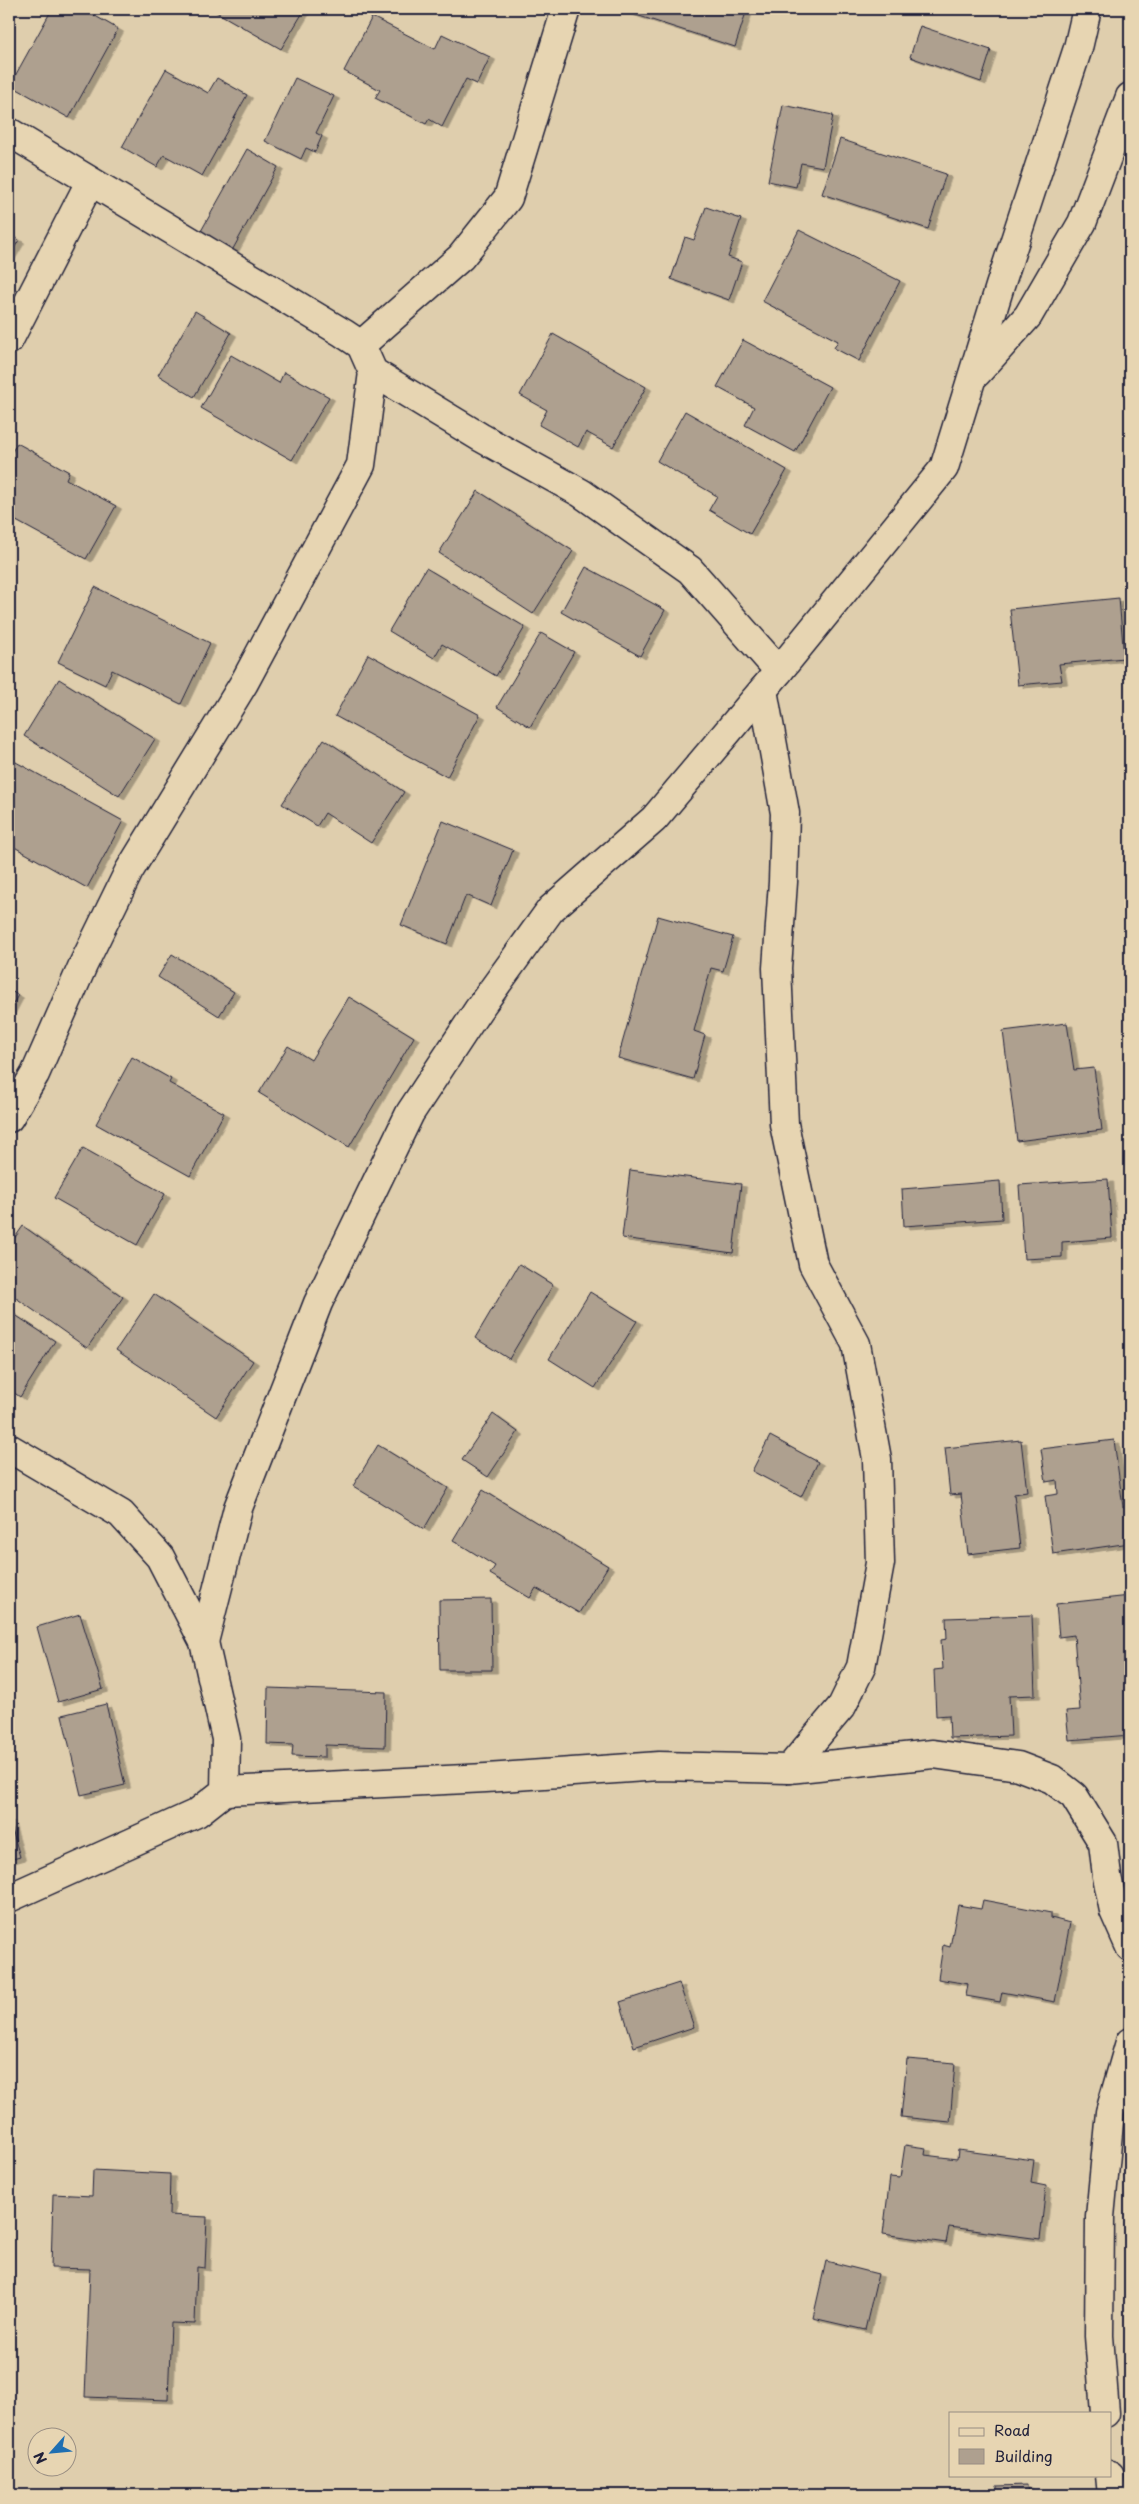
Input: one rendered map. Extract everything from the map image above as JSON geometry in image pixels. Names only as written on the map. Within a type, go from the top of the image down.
[{"type":"street","points":[[361,345],[461,257],[508,198],[566,9]]},
{"type":"street","points":[[204,1642],[238,1508],[318,1303],[410,1113],[478,1010],[551,908],[654,819],[771,680],[944,468],[1000,286],[1078,48],[1087,9]]},
{"type":"street","points":[[973,378],[1028,316],[1082,224],[1130,97]]},
{"type":"street","points":[[9,132],[361,345],[373,372],[361,465],[244,683],[129,871],[83,965],[35,1074],[9,1118]]},
{"type":"street","points":[[9,340],[90,182]]},
{"type":"street","points":[[373,372],[480,437],[581,492],[690,570],[771,680],[785,813],[783,882],[777,968],[784,1124],[813,1264],[856,1344],[877,1459],[880,1563],[861,1667],[842,1706],[789,1769]]},
{"type":"street","points":[[9,1448],[121,1514],[160,1557],[204,1642],[226,1739],[225,1790]]},
{"type":"street","points":[[9,1898],[197,1814],[225,1790],[486,1778],[660,1766],[789,1769],[933,1754],[1018,1766],[1052,1779],[1074,1796],[1103,1843],[1114,1911],[1130,1947]]},
{"type":"street","points":[[1105,2412],[1099,2336],[1100,2218],[1110,2112],[1130,2042]]},
{"type":"street","points":[[1110,2476],[1112,2495]]},
{"type":"building","points":[[52,9],[83,9],[118,29],[69,118],[10,85]]},
{"type":"building","points":[[211,9],[305,9],[281,49]]},
{"type":"building","points":[[628,9],[747,9],[735,47],[627,12]]},
{"type":"building","points":[[372,17],[435,49],[442,34],[490,57],[477,84],[466,79],[442,127],[429,119],[426,124],[375,98],[380,90],[344,71]]},
{"type":"building","points":[[920,26],[991,50],[981,82],[910,57]]},
{"type":"building","points":[[166,69],[208,93],[217,78],[247,95],[202,176],[164,155],[157,167],[122,147]]},
{"type":"building","points":[[295,78],[334,96],[316,133],[322,136],[315,152],[306,148],[301,159],[265,141]]},
{"type":"building","points":[[783,105],[833,115],[823,167],[801,163],[796,187],[768,181]]},
{"type":"building","points":[[840,139],[946,174],[928,229],[822,194]]},
{"type":"building","points":[[247,149],[278,167],[228,258],[196,240]]},
{"type":"building","points":[[706,207],[741,219],[728,257],[742,262],[729,300],[671,279],[685,237],[694,240]]},
{"type":"building","points":[[799,230],[900,281],[859,361],[834,348],[838,341],[762,301]]},
{"type":"building","points":[[9,234],[19,240],[9,257]]},
{"type":"building","points":[[195,311],[231,333],[194,397],[158,375]]},
{"type":"building","points":[[553,334],[646,387],[613,447],[586,432],[578,447],[539,425],[547,410],[520,395]]},
{"type":"building","points":[[743,340],[830,387],[795,452],[745,425],[754,407],[717,387]]},
{"type":"building","points":[[231,355],[279,383],[284,372],[329,397],[292,460],[201,408]]},
{"type":"building","points":[[685,411],[787,470],[750,534],[709,510],[717,496],[657,461]]},
{"type":"building","points":[[17,443],[69,472],[66,479],[116,506],[86,559],[9,517],[9,457]]},
{"type":"building","points":[[478,491],[573,551],[533,614],[439,553]]},
{"type":"building","points":[[586,567],[665,610],[640,656],[561,612]]},
{"type":"building","points":[[426,568],[525,627],[496,676],[442,644],[434,658],[389,631]]},
{"type":"building","points":[[95,587],[210,643],[181,704],[112,670],[105,685],[58,662]]},
{"type":"building","points":[[1119,598],[1124,658],[1059,664],[1062,681],[1018,685],[1010,609]]},
{"type":"building","points":[[541,633],[574,652],[530,727],[497,707]]},
{"type":"building","points":[[368,654],[480,715],[447,777],[335,716]]},
{"type":"building","points":[[59,679],[155,739],[119,796],[24,736]]},
{"type":"building","points":[[324,739],[404,792],[371,843],[325,813],[317,826],[282,804]]},
{"type":"building","points":[[14,761],[123,821],[87,888],[9,844],[9,771]]},
{"type":"building","points":[[443,821],[513,850],[491,906],[466,895],[447,944],[401,925]]},
{"type":"building","points":[[658,916],[733,937],[723,971],[711,968],[694,1031],[705,1035],[693,1079],[618,1058]]},
{"type":"building","points":[[172,954],[234,992],[219,1016],[158,977]]},
{"type":"building","points":[[9,990],[18,995],[9,1012]]},
{"type":"building","points":[[349,997],[414,1037],[349,1147],[259,1093],[288,1046],[311,1060]]},
{"type":"building","points":[[1067,1023],[1074,1070],[1094,1068],[1102,1130],[1017,1141],[1003,1031]]},
{"type":"building","points":[[132,1057],[171,1079],[169,1083],[224,1113],[190,1176],[96,1124]]},
{"type":"building","points":[[83,1148],[165,1194],[137,1245],[54,1198]]},
{"type":"building","points":[[630,1170],[741,1184],[733,1253],[622,1238]]},
{"type":"building","points":[[1108,1179],[1112,1238],[1062,1242],[1062,1257],[1024,1259],[1019,1185]]},
{"type":"building","points":[[1000,1181],[1002,1219],[904,1226],[902,1189]]},
{"type":"building","points":[[23,1226],[123,1297],[87,1348],[9,1293],[9,1246]]},
{"type":"building","points":[[519,1264],[553,1285],[509,1359],[475,1338]]},
{"type":"building","points":[[590,1292],[637,1321],[595,1388],[549,1359]]},
{"type":"building","points":[[154,1294],[253,1361],[216,1417],[116,1350]]},
{"type":"building","points":[[9,1311],[55,1341],[20,1397],[9,1389]]},
{"type":"building","points":[[493,1414],[518,1432],[488,1477],[462,1460]]},
{"type":"building","points":[[770,1436],[818,1462],[801,1497],[752,1471]]},
{"type":"building","points":[[1021,1440],[1027,1492],[1014,1494],[1020,1548],[968,1554],[961,1494],[950,1495],[945,1448]]},
{"type":"building","points":[[1114,1440],[1123,1507],[1130,1506],[1130,1543],[1053,1554],[1045,1496],[1058,1494],[1057,1480],[1046,1482],[1041,1449]]},
{"type":"building","points":[[378,1445],[448,1488],[424,1529],[353,1486]]},
{"type":"building","points":[[483,1490],[608,1566],[579,1613],[536,1588],[530,1598],[490,1574],[495,1566],[453,1540]]},
{"type":"building","points":[[1130,1596],[1130,1735],[1069,1740],[1066,1711],[1080,1710],[1074,1635],[1059,1637],[1056,1604]]},
{"type":"building","points":[[491,1599],[492,1670],[440,1670],[439,1600]]},
{"type":"building","points":[[80,1614],[103,1689],[58,1702],[37,1627]]},
{"type":"building","points":[[1032,1615],[1035,1695],[1009,1696],[1011,1736],[950,1738],[949,1715],[936,1716],[934,1670],[943,1669],[941,1640],[947,1639],[946,1618]]},
{"type":"building","points":[[268,1688],[386,1692],[385,1747],[325,1745],[325,1757],[292,1756],[293,1745],[267,1744]]},
{"type":"building","points":[[106,1704],[125,1785],[81,1795],[62,1715]]},
{"type":"building","points":[[9,1819],[20,1857],[9,1860]]},
{"type":"building","points":[[983,1900],[1051,1913],[1051,1918],[1070,1923],[1055,2002],[1002,1992],[1000,2002],[966,1996],[968,1984],[938,1979],[943,1945],[950,1947],[958,1905],[981,1909]]},
{"type":"building","points":[[679,1983],[694,2027],[634,2047],[620,2002]]},
{"type":"building","points":[[907,2059],[955,2063],[950,2122],[901,2117]]},
{"type":"building","points":[[905,2145],[926,2148],[925,2155],[957,2159],[958,2150],[1034,2160],[1031,2183],[1046,2186],[1040,2239],[949,2227],[946,2243],[883,2234],[890,2177],[900,2178]]},
{"type":"building","points":[[93,2170],[170,2174],[169,2215],[207,2217],[205,2268],[197,2267],[195,2324],[171,2323],[168,2400],[85,2397],[90,2269],[51,2268],[53,2194],[92,2196]]},
{"type":"building","points":[[826,2261],[878,2274],[865,2330],[813,2318]]},
{"type":"building","points":[[1027,2485],[1028,2495],[997,2495],[997,2486]]},
{"type":"building","points":[[940,2493],[940,2495],[909,2495]]}]
